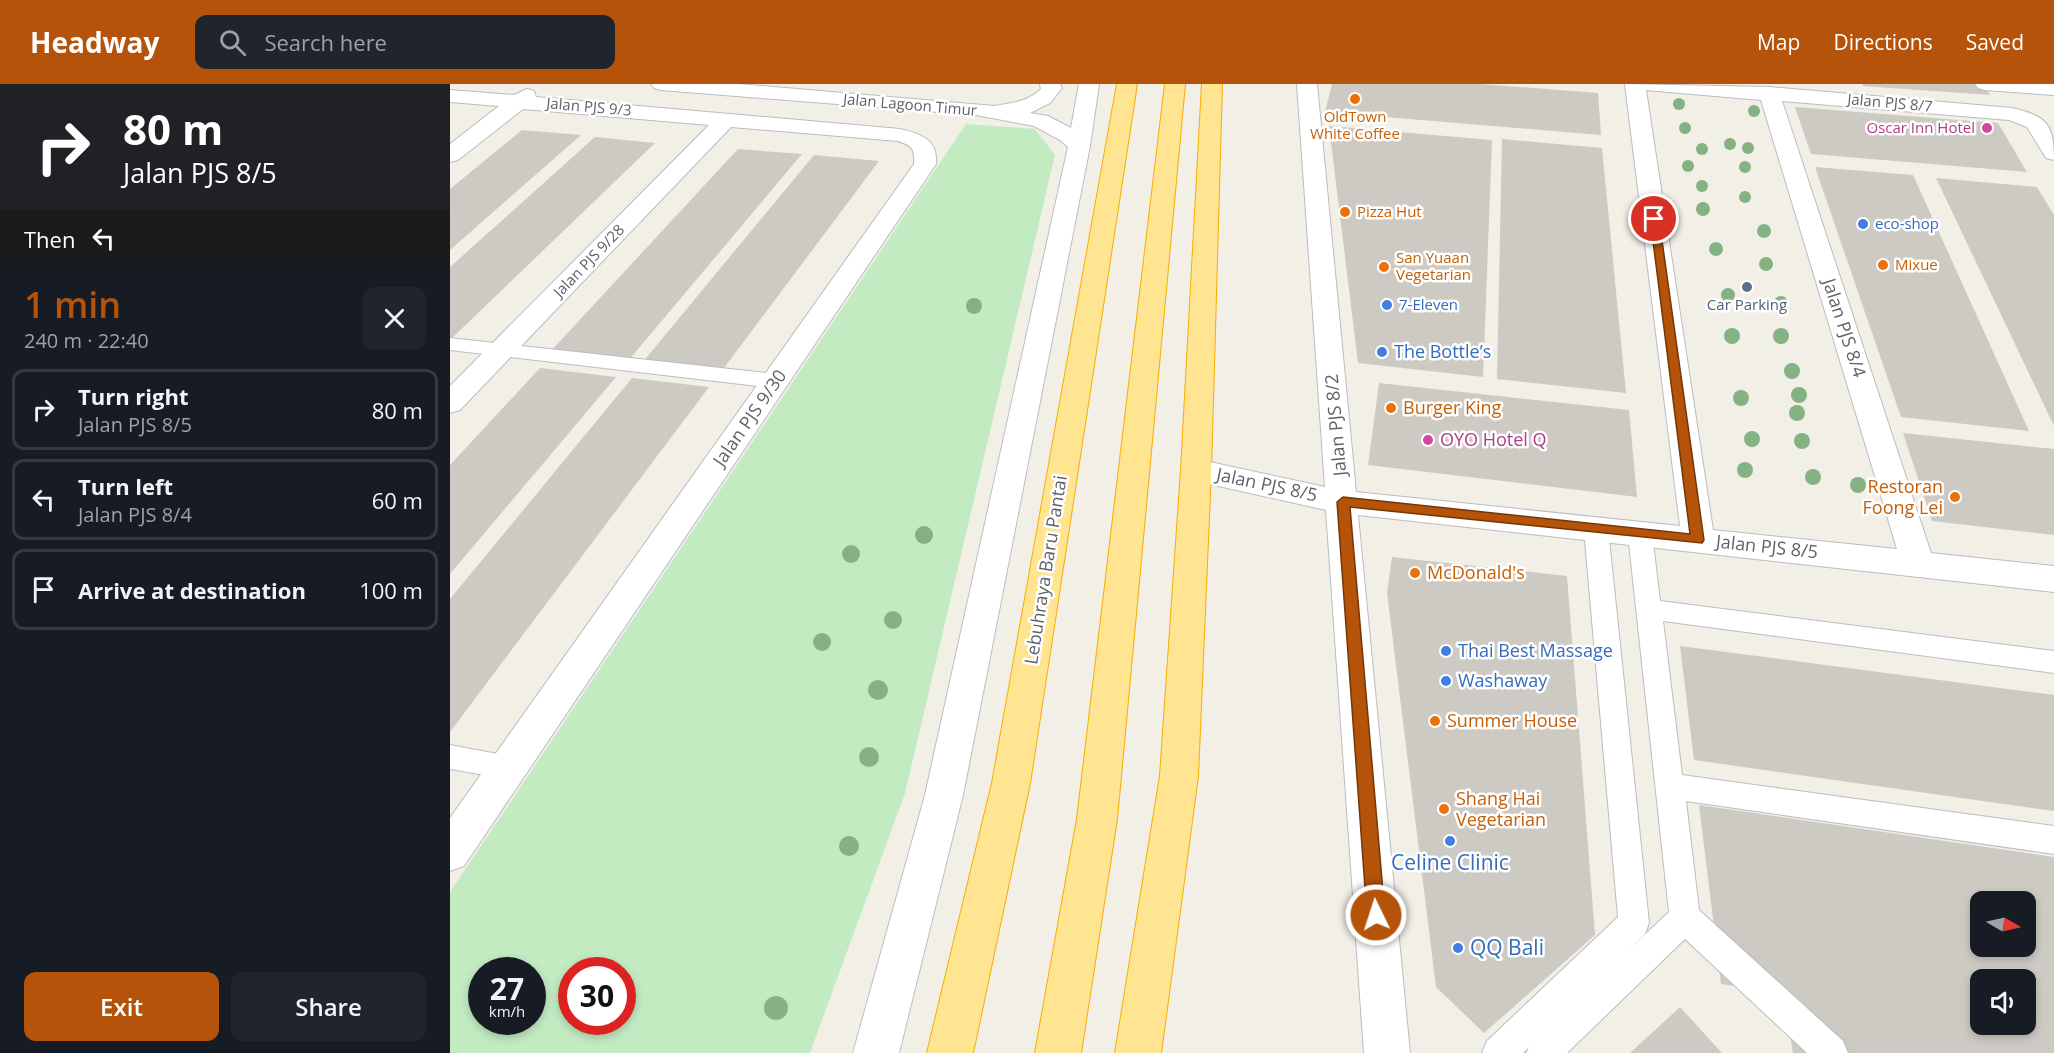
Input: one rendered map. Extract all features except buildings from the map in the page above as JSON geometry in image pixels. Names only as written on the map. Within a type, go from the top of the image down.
[{"type":"highway","name":"Lebuhraya Baru Pantai","points":[[951,1053],[1011,783],[1127,84]]},
{"type":"highway","points":[[1058,1053],[1097,819],[1175,84]]},
{"type":"highway","points":[[1138,1053],[1179,776],[1196,470],[1212,84]]},
{"type":"street","points":[[450,155],[540,84]]},
{"type":"street","name":"Jalan Lagoon Timur","points":[[661,84],[976,110],[1040,121],[1068,135],[1079,146]]},
{"type":"street","points":[[976,110],[1007,111],[1026,107],[1049,94],[1052,88],[1050,84]]},
{"type":"street","points":[[876,1053],[944,795],[1079,146],[1089,84]]},
{"type":"street","name":"Jalan PJS 8/2","points":[[1307,84],[1387,1053]]},
{"type":"street","points":[[1635,84],[1698,540]]},
{"type":"street","name":"Jalan PJS 8/7","points":[[1646,84],[2012,114],[2036,123],[2054,153]]},
{"type":"street","points":[[1985,84],[2054,89]]},
{"type":"street","name":"Jalan PJS 8/4","points":[[1769,93],[1918,564]]},
{"type":"street","name":"Jalan PJS 9/3","points":[[450,96],[727,119]]},
{"type":"street","name":"Jalan PJS 9/28","points":[[450,403],[727,119]]},
{"type":"street","name":"Jalan PJS 9/30","points":[[450,852],[926,164],[926,150],[919,141],[900,135],[727,119]]},
{"type":"street","name":"Jalan PJS 8/5","points":[[1196,470],[1343,502],[2054,579]]},
{"type":"lane","points":[[450,344],[775,381]]},
{"type":"lane","points":[[1499,1053],[1634,924],[1596,529]]},
{"type":"lane","points":[[1640,534],[1685,918],[1831,1053]]},
{"type":"lane","points":[[1648,609],[2054,662]]},
{"type":"lane","points":[[450,757],[508,767]]},
{"type":"lane","points":[[1670,786],[2054,840]]},
{"type":"lane","points":[[1543,1053],[1685,918]]},
{"type":"green space","points":[[966,124],[1035,129],[1055,155],[905,793],[810,1053],[450,1053],[450,892]]},
{"type":"place","name":"OldTown White Coffee","points":[[1355,99]]},
{"type":"place","name":"Oscar Inn Hotel","points":[[1987,128]]},
{"type":"place","name":"Pizza Hut","points":[[1345,212]]},
{"type":"place","name":"eco-shop","points":[[1863,224]]},
{"type":"place","name":"Mixue","points":[[1883,265]]},
{"type":"place","name":"San Yuaan Vegetarian","points":[[1384,267]]},
{"type":"place","name":"Car Parking","points":[[1747,287]]},
{"type":"place","name":"7-Eleven","points":[[1387,305]]},
{"type":"place","name":"The Bottle’s","points":[[1382,352]]},
{"type":"place","name":"Burger King","points":[[1391,408]]},
{"type":"place","name":"OYO Hotel Q","points":[[1428,440]]},
{"type":"place","name":"Restoran Foong Lei","points":[[1955,497]]},
{"type":"place","name":"McDonald's","points":[[1415,573]]},
{"type":"place","name":"Thai Best Massage","points":[[1446,651]]},
{"type":"place","name":"Washaway","points":[[1446,681]]},
{"type":"place","name":"Summer House","points":[[1435,721]]},
{"type":"place","name":"Shang Hai Vegetarian","points":[[1444,809]]},
{"type":"place","name":"Celine Clinic","points":[[1450,841]]},
{"type":"place","name":"QQ Bali","points":[[1458,948]]},
{"type":"route","points":[[1376,915],[1343,502],[1698,540],[1654,219]]}]
